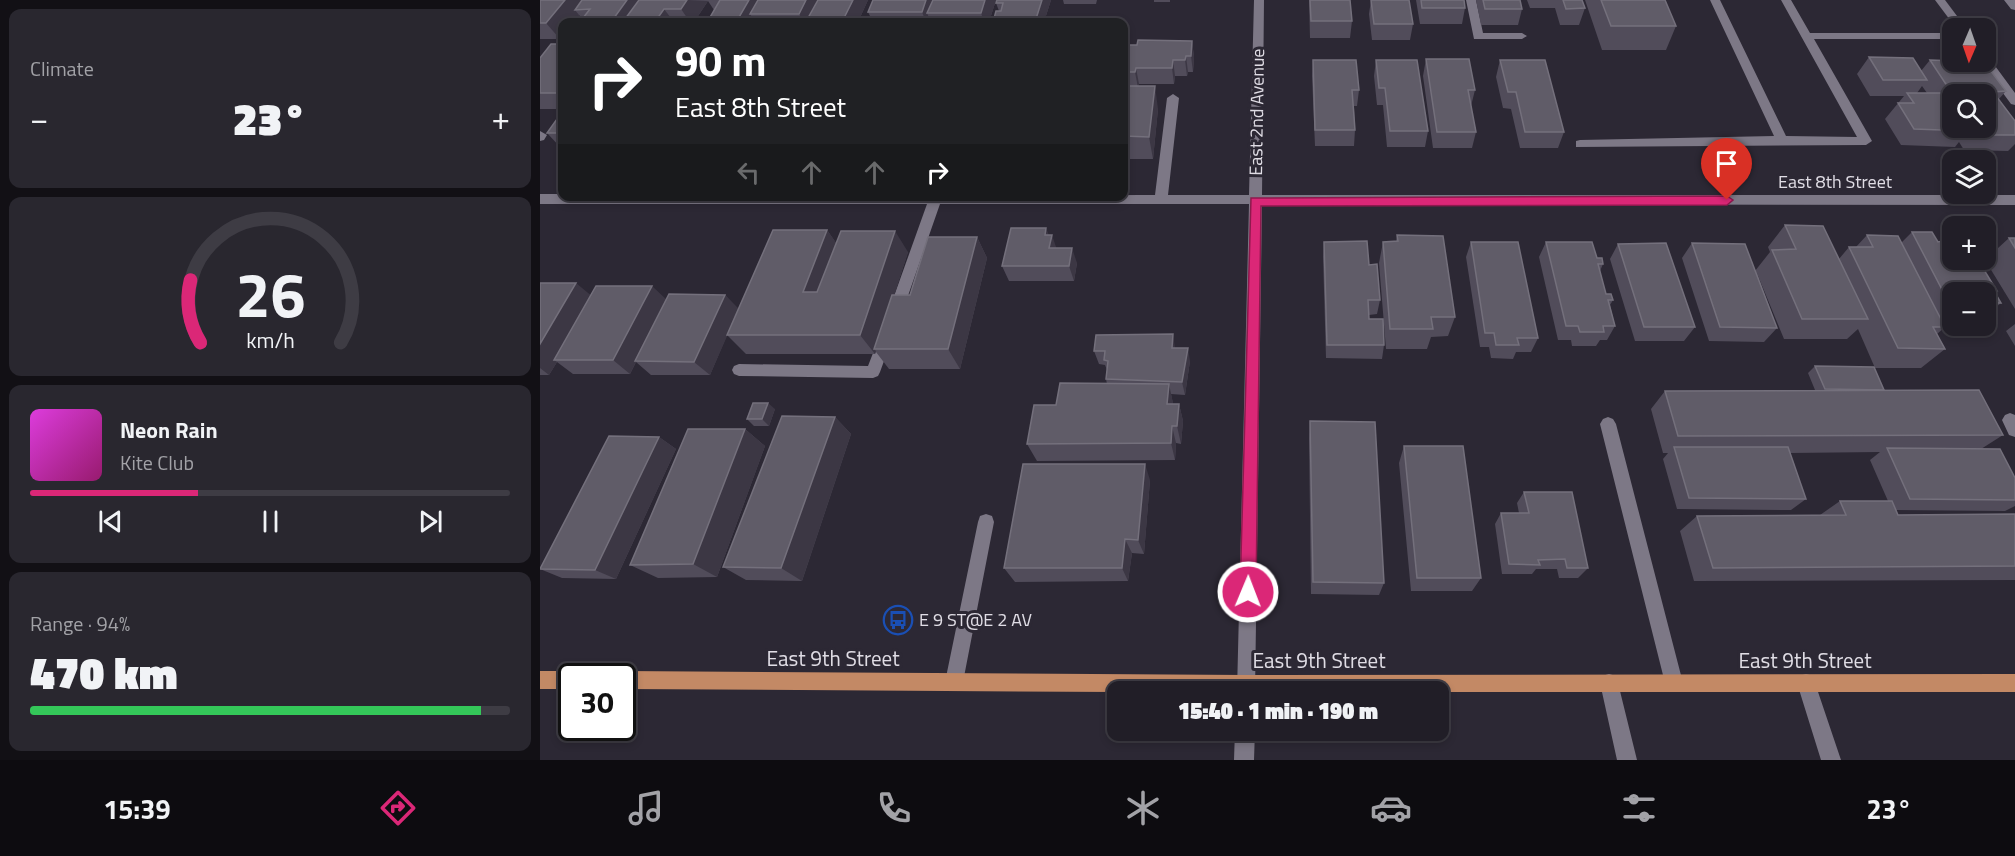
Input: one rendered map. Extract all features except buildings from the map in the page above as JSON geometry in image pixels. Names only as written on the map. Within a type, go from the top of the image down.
[{"type":"main road","points":[[540,680],[558,680]]},
{"type":"main road","name":"East 9th Street","points":[[636,680],[1107,685]]},
{"type":"main road","name":"East 9th Street","points":[[1449,685],[2015,683]]},
{"type":"street","name":"East 2nd Avenue","points":[[1246,681],[1259,0]]},
{"type":"street","points":[[1471,0],[1478,37],[1522,36]]},
{"type":"street","points":[[1715,0],[1782,140]]},
{"type":"street","points":[[1580,144],[1782,140],[1866,141],[1786,0]]},
{"type":"street","points":[[1940,0],[1954,18]]},
{"type":"street","points":[[2009,0],[2015,7]]},
{"type":"street","points":[[1807,36],[1942,36]]},
{"type":"street","points":[[1993,72],[2015,101]]},
{"type":"street","points":[[1161,201],[1173,98]]},
{"type":"street","name":"East 8th Street","points":[[540,199],[558,199]]},
{"type":"street","name":"East 8th Street","points":[[1128,201],[2015,200]]},
{"type":"street","points":[[739,370],[873,372],[935,201]]},
{"type":"street","points":[[1608,424],[1674,683]]},
{"type":"street","points":[[954,682],[986,522]]},
{"type":"street","points":[[1609,683],[1627,760]]},
{"type":"street","points":[[1806,683],[1831,760]]},
{"type":"street","points":[[1245,741],[1245,760]]},
{"type":"place","name":"E 9 ST@E 2 AV","points":[[898,620]]},
{"type":"route","points":[[1248,592],[1256,201],[1727,200]]}]
